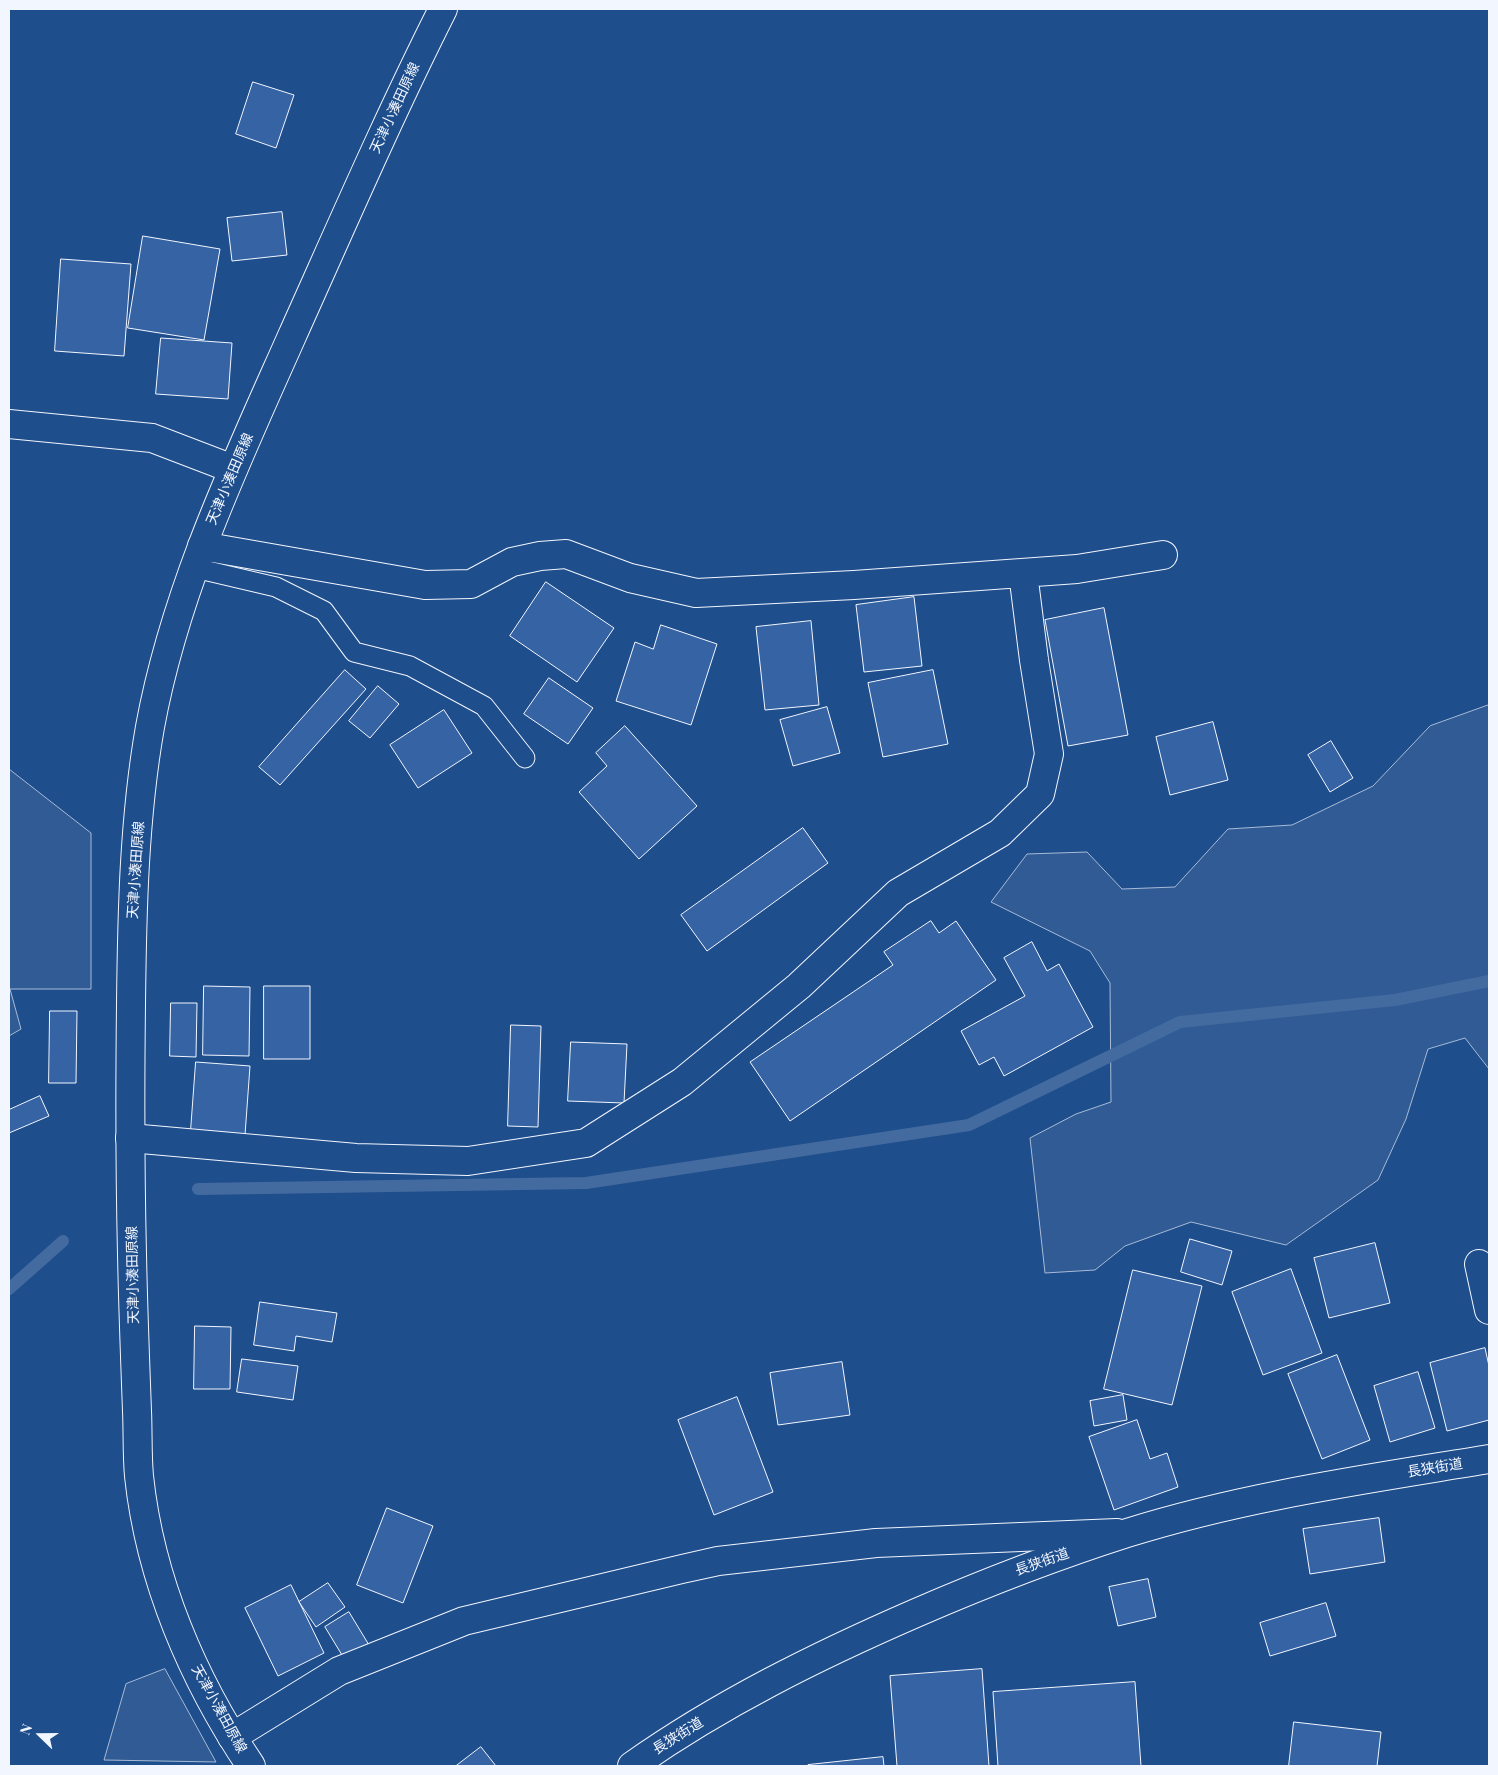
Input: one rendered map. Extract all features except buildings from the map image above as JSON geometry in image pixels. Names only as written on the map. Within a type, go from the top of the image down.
[{"type":"street","name":"天津小湊田原線","points":[[251,1766],[232,1738],[205,1691],[184,1644],[152,1545],[139,1474],[130,1138],[132,934],[138,830],[150,727],[174,634],[199,557],[233,468],[405,86],[443,9]]},
{"type":"street","points":[[9,424],[152,438],[233,468]]},
{"type":"street","points":[[199,557],[425,585],[471,584],[512,562],[540,556],[566,554],[630,578],[696,593],[1077,569],[1163,555]]},
{"type":"street","points":[[130,1138],[356,1158],[468,1161],[586,1143],[682,1082],[799,986],[898,892],[1000,833],[1040,794],[1049,754],[1034,660],[1024,573]]},
{"type":"street","points":[[1478,1264],[1489,1310]]},
{"type":"street","name":"長狭街道","points":[[632,1766],[674,1737],[764,1685],[852,1641],[993,1580],[1128,1532],[1297,1492],[1489,1459]]},
{"type":"street","points":[[232,1738],[339,1671],[464,1621],[682,1569],[718,1561],[876,1543],[1128,1532]]},
{"type":"lane","points":[[199,557],[276,587],[324,611],[354,652],[410,666],[484,706],[525,758]]},
{"type":"shaded area","points":[[1489,705],[1489,1069],[1465,1038],[1428,1049],[1406,1119],[1378,1180],[1286,1245],[1191,1222],[1125,1246],[1095,1270],[1045,1273],[1030,1138],[1076,1114],[1111,1102],[1110,983],[1090,951],[991,902],[1027,854],[1087,852],[1122,889],[1175,887],[1228,829],[1292,825],[1373,786],[1430,726]]},
{"type":"shaded area","points":[[9,769],[91,833],[91,989],[10,989],[21,1029],[9,1036]]},
{"type":"shaded area","points":[[165,1669],[216,1762],[104,1760],[126,1684]]},
{"type":"waterway","points":[[198,1189],[586,1183],[969,1125],[1180,1022],[1395,1000],[1489,981]]},
{"type":"waterway","points":[[9,1289],[63,1241]]}]
